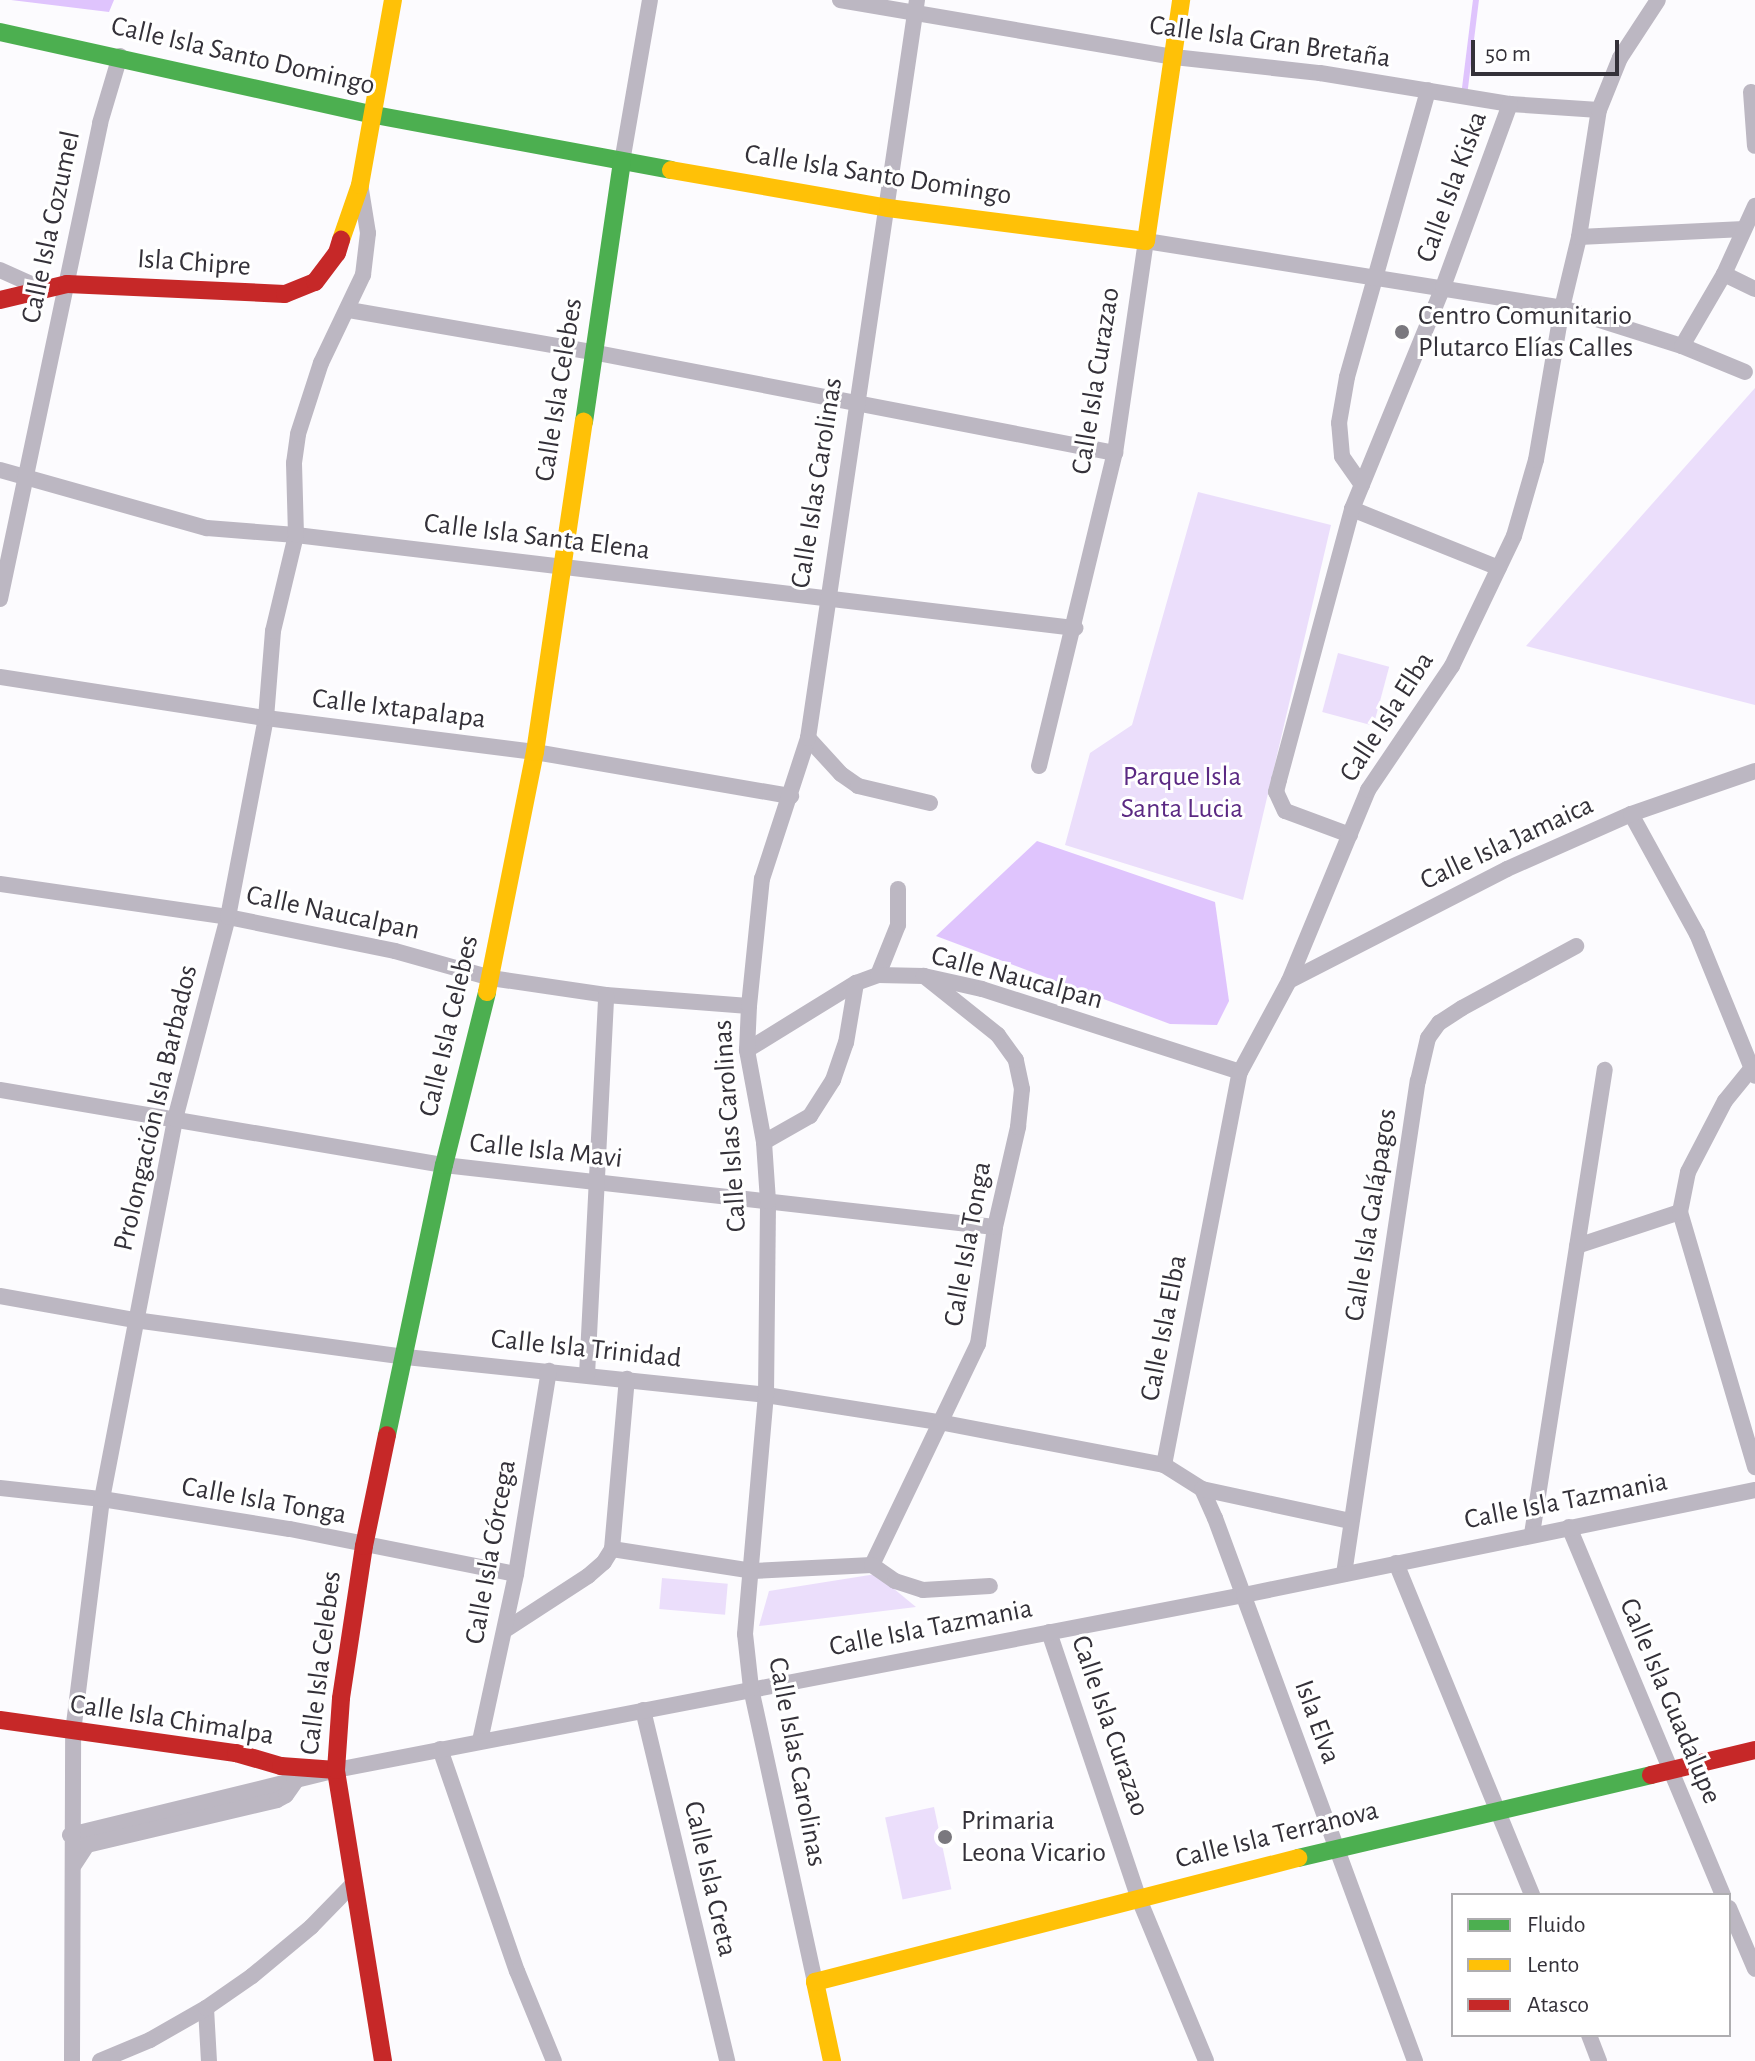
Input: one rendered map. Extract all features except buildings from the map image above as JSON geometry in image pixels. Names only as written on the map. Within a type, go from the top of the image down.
[{"type":"street","points":[[360,185],[375,115],[393,0]]},
{"type":"street","name":"Calle Isla Celebes","points":[[383,2061],[352,1885],[336,1770],[340,1710],[364,1546],[444,1165],[491,978],[535,752],[592,352],[650,0]]},
{"type":"street","name":"Calle Isla Gran Bretaña","points":[[840,0],[917,6],[1174,57],[1428,90],[1510,104],[1599,110]]},
{"type":"street","name":"Calle Isla Curazao","points":[[1039,766],[1075,628],[1115,453],[1181,0]]},
{"type":"street","name":"Calle Isla Elba","points":[[1164,1465],[1240,1072],[1289,981],[1368,790],[1431,703],[1514,536],[1536,460],[1562,308],[1579,237],[1599,110],[1620,58],[1658,0]]},
{"type":"street","name":"Calle Islas Carolinas","points":[[832,2061],[751,1688],[745,1634],[766,1395],[768,1201],[764,1142],[747,1050],[762,879],[808,738],[917,6]]},
{"type":"street","name":"Calle Isla Santo Domingo","points":[[0,32],[120,56],[375,115],[622,162],[888,208],[1146,241],[1562,308],[1682,346],[1745,372]]},
{"type":"street","name":"Calle Isla Cozumel","points":[[0,599],[100,123],[120,56]]},
{"type":"street","points":[[1362,485],[1342,456],[1339,423],[1347,377],[1428,90]]},
{"type":"street","points":[[1751,92],[1755,146]]},
{"type":"street","name":"Calle Isla Kiska","points":[[1350,835],[1285,811],[1276,792],[1352,509],[1443,287],[1510,104]]},
{"type":"street","name":"Isla Chipre","points":[[0,300],[67,284],[267,295],[294,291],[315,282],[337,253],[360,185]]},
{"type":"street","name":"Prolongación Isla Barbados","points":[[72,2061],[70,1835],[73,1732],[102,1499],[175,1119],[228,917],[266,718],[273,631],[296,535],[294,463],[298,434],[321,363],[349,310],[367,253],[368,233],[360,185]]},
{"type":"street","points":[[1682,346],[1724,274],[1755,206]]},
{"type":"street","points":[[1579,237],[1744,229]]},
{"type":"street","points":[[0,270],[40,288]]},
{"type":"street","points":[[1724,274],[1755,289]]},
{"type":"street","points":[[349,310],[592,352],[1115,453]]},
{"type":"street","name":"Calle Isla Santa Elena","points":[[0,470],[24,474],[207,528],[296,535],[1075,628]]},
{"type":"street","points":[[1352,509],[1499,568]]},
{"type":"street","name":"Calle Ixtapalapa","points":[[0,677],[266,718],[535,752],[791,796]]},
{"type":"street","points":[[808,738],[841,774],[858,786],[930,803]]},
{"type":"street","name":"Calle Isla Jamaica","points":[[1289,981],[1494,876],[1631,814],[1755,771]]},
{"type":"street","points":[[1631,814],[1697,934],[1754,1069],[1725,1101],[1688,1172],[1680,1212],[1755,1467]]},
{"type":"street","name":"Calle Naucalpan","points":[[0,884],[228,917],[395,951],[491,978],[606,995],[749,1006]]},
{"type":"street","points":[[878,975],[898,925],[898,889]]},
{"type":"street","name":"Calle Isla Galápagos","points":[[1344,1574],[1428,1038],[1439,1023],[1462,1008],[1576,946]]},
{"type":"street","name":"Calle Naucalpan","points":[[747,1050],[856,983],[878,975],[924,976],[982,989],[1240,1072]]},
{"type":"street","name":"Calle Isla Tonga","points":[[872,1565],[978,1344],[995,1227],[1018,1127],[1022,1089],[1016,1060],[998,1035],[924,976]]},
{"type":"street","points":[[764,1142],[810,1116],[833,1080],[846,1043],[856,983]]},
{"type":"street","points":[[587,1375],[606,995]]},
{"type":"street","points":[[1532,1534],[1605,1070]]},
{"type":"street","name":"Calle Isla Mavi","points":[[0,1090],[444,1165],[995,1227]]},
{"type":"street","points":[[1577,1246],[1680,1212]]},
{"type":"street","name":"Calle Isla Trinidad","points":[[0,1296],[135,1320],[406,1357],[766,1395],[939,1422],[1164,1465]]},
{"type":"street","name":"Calle Isla Córcega","points":[[480,1741],[516,1574],[549,1371]]},
{"type":"street","points":[[505,1630],[588,1576],[604,1562],[612,1549],[627,1379]]},
{"type":"street","points":[[1164,1465],[1202,1489],[1350,1521]]},
{"type":"street","name":"Calle Isla Tonga","points":[[0,1488],[102,1499],[290,1529],[516,1574]]},
{"type":"street","name":"Isla Elva","points":[[1202,1489],[1415,2061]]},
{"type":"street","name":"Calle Isla Tazmania","points":[[70,1835],[336,1770],[1244,1595],[1755,1490]]},
{"type":"street","name":"Calle Isla Guadalupe","points":[[1569,1527],[1722,1893]]},
{"type":"street","points":[[612,1549],[752,1571],[872,1565],[895,1581],[923,1590],[990,1586]]},
{"type":"street","points":[[1396,1563],[1531,1893]]},
{"type":"street","name":"Calle Isla Curazao","points":[[1049,1632],[1139,1899],[1206,2061]]},
{"type":"street","name":"Calle Isla Creta","points":[[643,1710],[727,2061]]},
{"type":"street","name":"Calle Isla Chimalpa","points":[[0,1720],[236,1753],[281,1766],[336,1770]]},
{"type":"street","points":[[440,1749],[517,1971],[554,2061]]},
{"type":"street","name":"Calle Isla Terranova","points":[[815,1982],[1335,1849],[1755,1750]]},
{"type":"street","points":[[71,1874],[81,1850],[87,1845],[277,1800],[286,1795],[297,1779]]},
{"type":"street","points":[[100,2061],[150,2040],[206,2008],[300,1937],[352,1885]]},
{"type":"street","points":[[1731,1913],[1755,1969]]},
{"type":"street","points":[[206,2008],[209,2061]]},
{"type":"street","points":[[1590,2037],[1599,2061]]},
{"type":"green space","points":[[1755,388],[1755,705],[1526,646]]},
{"type":"green space","name":"Parque Isla Santa Lucia","points":[[1198,492],[1331,525],[1243,900],[1065,845],[1090,753],[1132,725]]},
{"type":"green space","points":[[1338,653],[1389,667],[1373,726],[1322,712]]},
{"type":"green space","points":[[876,1574],[916,1607],[759,1626],[769,1591]]},
{"type":"green space","points":[[662,1578],[728,1584],[725,1615],[659,1609]]},
{"type":"green space","points":[[934,1807],[951,1889],[903,1900],[885,1817]]},
{"type":"shaded area","points":[[11,0],[114,0],[109,12]]},
{"type":"shaded area","points":[[1037,841],[1215,902],[1229,1001],[1217,1025],[1170,1024],[936,936]]},
{"type":"waterway","points":[[1464,96],[1476,0]]},
{"type":"traffic: fast","points":[[0,32],[375,115],[671,170]]},
{"type":"traffic: fast","points":[[584,422],[622,162]]},
{"type":"traffic: fast","points":[[387,1435],[444,1165],[487,992]]},
{"type":"traffic: fast","points":[[1298,1858],[1651,1775]]},
{"type":"traffic: slow","points":[[341,240],[360,185],[393,0]]},
{"type":"traffic: slow","points":[[671,170],[888,208],[1146,241],[1181,0]]},
{"type":"traffic: slow","points":[[487,992],[535,752],[584,422]]},
{"type":"traffic: slow","points":[[832,2061],[815,1982],[1298,1858]]},
{"type":"traffic: jam","points":[[0,300],[67,284],[285,294],[315,282],[337,253],[341,240]]},
{"type":"traffic: jam","points":[[383,2061],[336,1770],[341,1698],[364,1546],[387,1435]]},
{"type":"traffic: jam","points":[[0,1720],[236,1753],[281,1766],[336,1770]]},
{"type":"traffic: jam","points":[[1651,1775],[1755,1750]]},
{"type":"place","name":"Centro Comunitario Plutarco Elías Calles","points":[[1402,332]]},
{"type":"place","name":"Primaria Leona Vicario","points":[[945,1837]]}]
